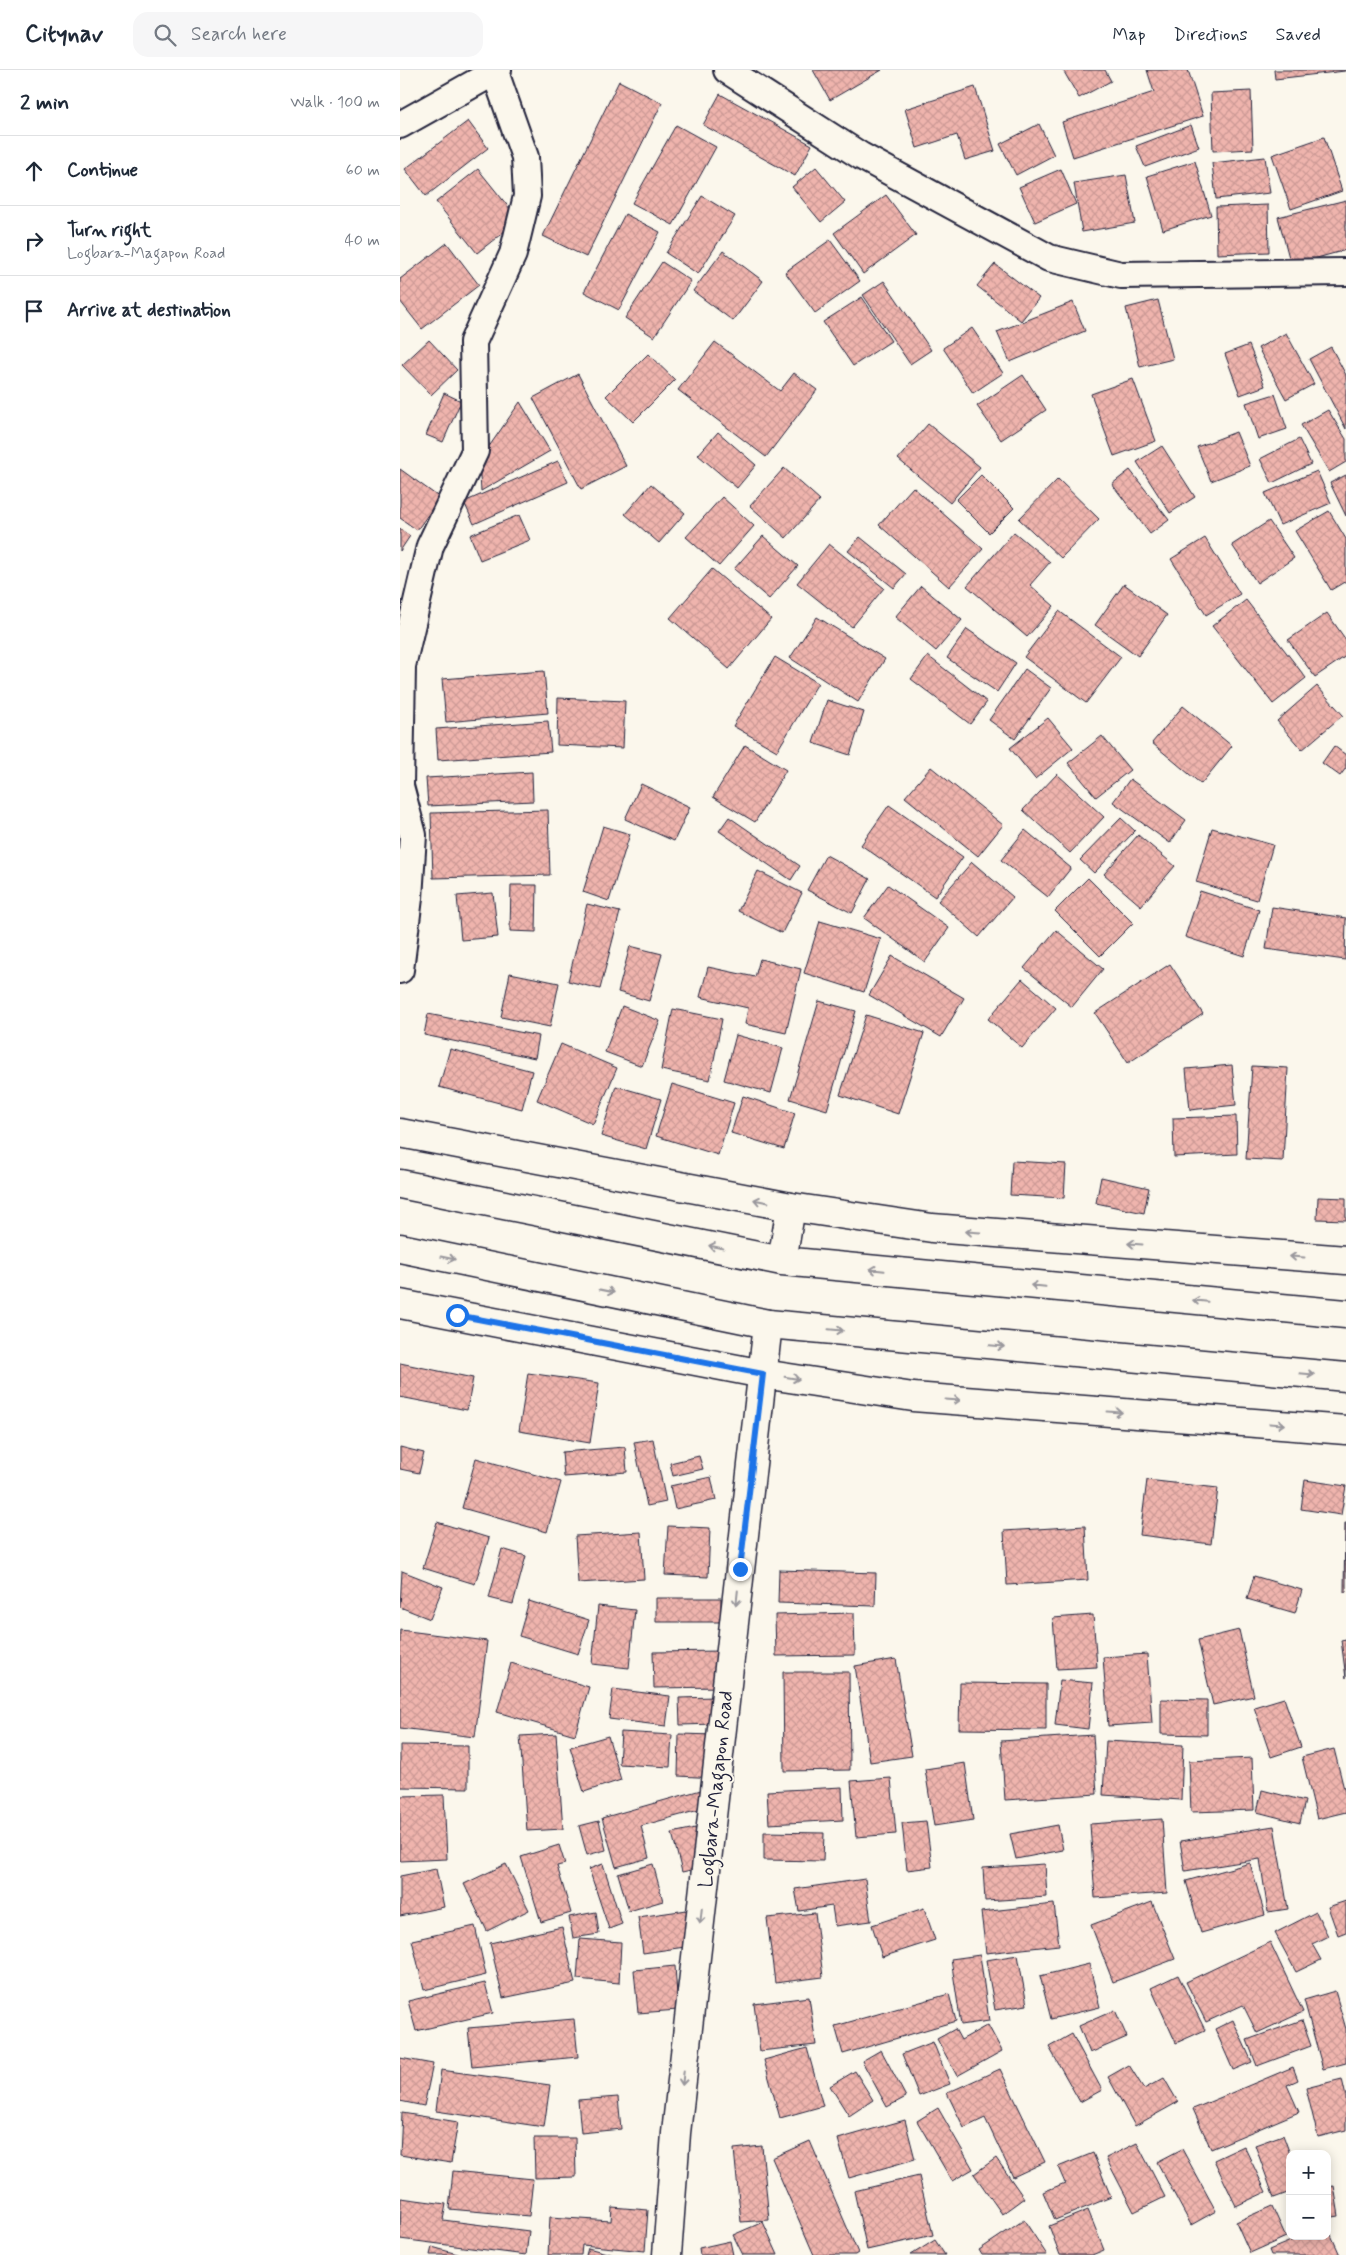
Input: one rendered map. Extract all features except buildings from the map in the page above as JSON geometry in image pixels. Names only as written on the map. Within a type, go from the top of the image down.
[{"type":"main road","points":[[400,1133],[790,1207],[932,1228],[1346,1260]]},
{"type":"main road","points":[[400,1184],[782,1261],[1346,1314]]},
{"type":"main road","points":[[782,1261],[790,1207]]},
{"type":"main road","points":[[400,1248],[768,1324],[1346,1378]]},
{"type":"main road","points":[[400,1304],[763,1374],[913,1397],[1346,1430]]},
{"type":"main road","name":"Logbara-Magapon Road","points":[[667,2255],[676,2133],[768,1324]]},
{"type":"street","points":[[727,70],[861,156],[1049,258],[1120,275],[1346,272]]},
{"type":"street","points":[[400,125],[496,71],[525,157],[527,196],[514,254],[473,342],[474,451],[430,546],[402,666],[400,786],[413,835],[409,898],[400,970]]},
{"type":"route","points":[[457,1315],[763,1374],[740,1569]]}]
